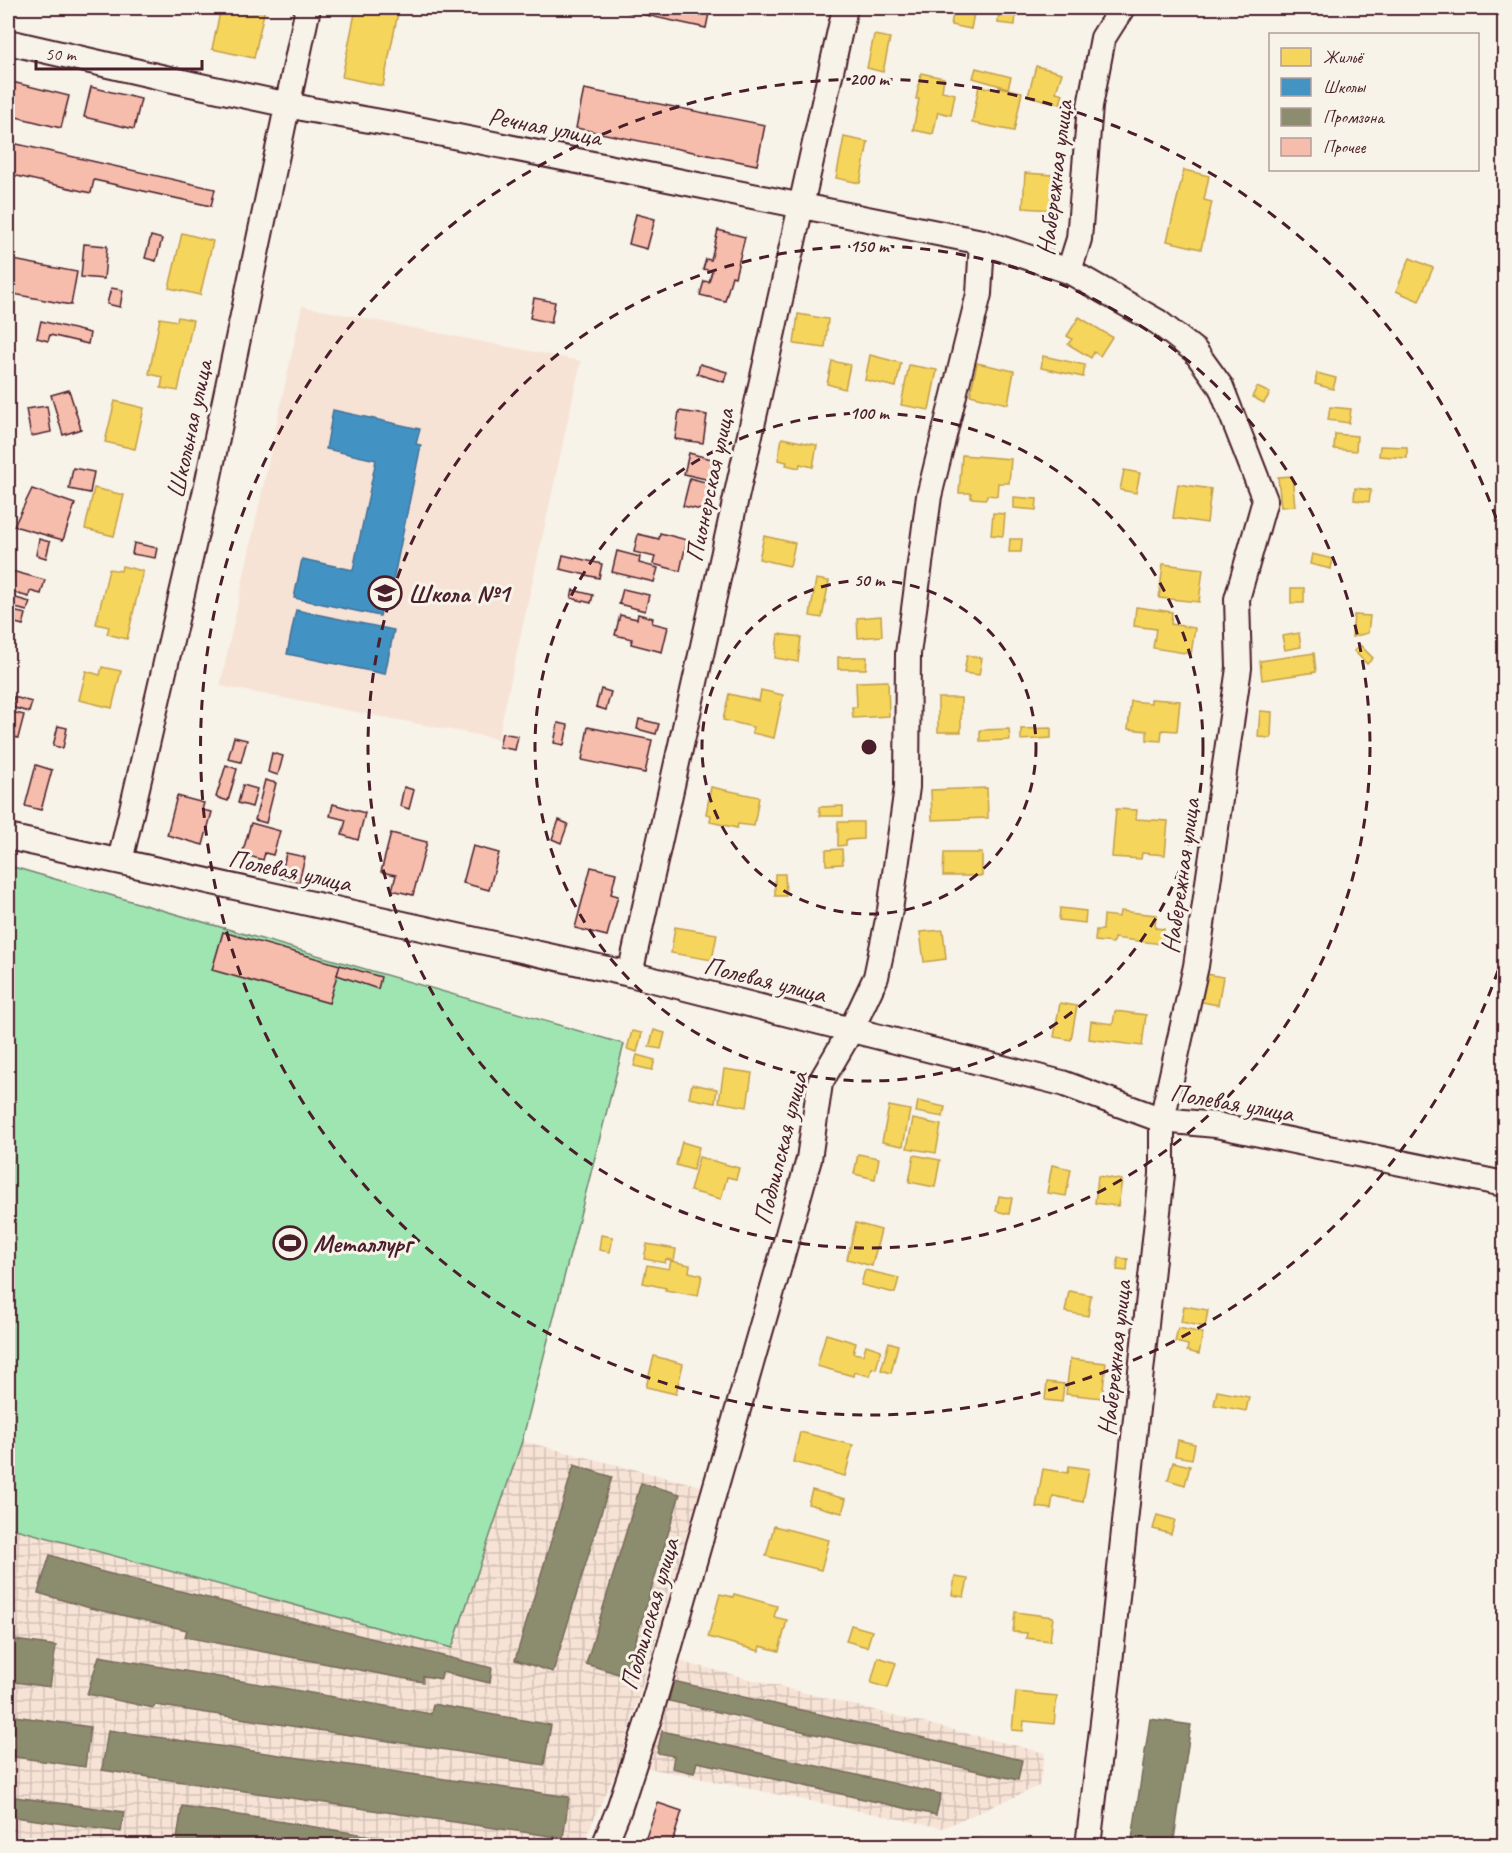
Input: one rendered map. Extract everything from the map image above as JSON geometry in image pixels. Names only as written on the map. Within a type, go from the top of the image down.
[{"type":"street","name":"Школьная улица","points":[[120,861],[206,490],[308,8]]},
{"type":"street","name":"Пионерская улица","points":[[630,974],[845,8]]},
{"type":"street","name":"Набережная улица","points":[[1088,1845],[1111,1660],[1162,1174],[1162,1120],[1196,966],[1239,668],[1237,599],[1265,500],[1221,387],[1195,351],[1158,322],[1069,272],[1079,238],[1090,106],[1103,38],[1122,8]]},
{"type":"street","name":"Речная улица","points":[[8,42],[287,104],[982,242],[1069,272]]},
{"type":"street","name":"Подлипская улица","points":[[604,1845],[619,1809],[650,1715],[809,1159],[820,1083],[851,1030],[876,976],[890,910],[907,787],[908,654],[929,496],[978,294],[982,242]]},
{"type":"street","name":"Полевая улица","points":[[8,837],[630,974],[1062,1083],[1162,1120],[1216,1125],[1504,1184]]},
{"type":"shaded area","name":"Школа №1","points":[[302,306],[581,361],[498,739],[220,686]]},
{"type":"shaded area","points":[[522,1441],[701,1486],[618,1767],[582,1845],[33,1846],[8,1841],[8,1527],[451,1648]]},
{"type":"shaded area","points":[[678,1661],[1045,1753],[1039,1786],[943,1828],[643,1767],[668,1677]]},
{"type":"green space","name":"Металлург","points":[[10,866],[624,1044],[522,1441],[452,1648],[8,1527],[8,876]]},
{"type":"building: Жильё","points":[[221,8],[265,8],[254,58],[212,49]]},
{"type":"building: Жильё","points":[[356,8],[399,8],[383,86],[342,77]]},
{"type":"building: Жильё","points":[[954,8],[975,8],[971,29],[951,25]]},
{"type":"building: Жильё","points":[[999,10],[1016,12],[1015,25],[998,23]]},
{"type":"building: Жильё","points":[[874,35],[890,38],[883,72],[867,68]]},
{"type":"building: Жильё","points":[[1036,66],[1062,73],[1056,92],[1063,94],[1060,104],[1028,96]]},
{"type":"building: Жильё","points":[[976,68],[1011,77],[1008,88],[973,78]]},
{"type":"building: Жильё","points":[[921,73],[944,78],[942,91],[955,94],[951,115],[938,112],[933,134],[913,130]]},
{"type":"building: Жильё","points":[[979,86],[1022,92],[1014,131],[972,123]]},
{"type":"building: Жильё","points":[[844,137],[868,142],[860,183],[836,178]]},
{"type":"building: Жильё","points":[[1184,170],[1209,176],[1204,200],[1212,202],[1201,249],[1167,241]]},
{"type":"building: Жильё","points":[[1025,173],[1054,175],[1052,210],[1023,208]]},
{"type":"building: Жильё","points":[[182,233],[213,241],[200,295],[169,288]]},
{"type":"building: Жильё","points":[[1410,258],[1433,268],[1419,301],[1396,291]]},
{"type":"building: Жильё","points":[[798,314],[828,319],[825,348],[794,344]]},
{"type":"building: Жильё","points":[[178,317],[193,320],[178,391],[161,388],[163,377],[149,374],[160,318],[177,321]]},
{"type":"building: Жильё","points":[[1079,317],[1112,337],[1100,356],[1094,352],[1091,358],[1068,344],[1072,339],[1067,336]]},
{"type":"building: Жильё","points":[[870,355],[901,363],[896,387],[865,380]]},
{"type":"building: Жильё","points":[[1043,356],[1085,365],[1083,377],[1041,368]]},
{"type":"building: Жильё","points":[[832,361],[850,365],[845,389],[827,384]]},
{"type":"building: Жильё","points":[[977,363],[1014,371],[1008,404],[970,395]]},
{"type":"building: Жильё","points":[[909,365],[937,370],[929,410],[901,405]]},
{"type":"building: Жильё","points":[[1317,373],[1336,378],[1333,389],[1315,384]]},
{"type":"building: Жильё","points":[[1257,387],[1270,393],[1264,403],[1252,397]]},
{"type":"building: Жильё","points":[[115,401],[144,408],[135,449],[105,442]]},
{"type":"building: Жильё","points":[[1330,407],[1351,409],[1349,423],[1328,420]]},
{"type":"building: Жильё","points":[[1335,434],[1357,436],[1356,451],[1334,449]]},
{"type":"building: Жильё","points":[[782,438],[817,445],[813,467],[800,464],[799,468],[786,465],[787,462],[778,460]]},
{"type":"building: Жильё","points":[[1380,446],[1407,447],[1407,458],[1379,456]]},
{"type":"building: Жильё","points":[[962,455],[1011,459],[1009,483],[998,483],[997,496],[987,495],[986,499],[971,498],[971,493],[959,493]]},
{"type":"building: Жильё","points":[[1124,470],[1140,473],[1136,493],[1120,490]]},
{"type":"building: Жильё","points":[[1292,476],[1295,506],[1281,507],[1278,477]]},
{"type":"building: Жильё","points":[[1178,484],[1211,489],[1207,523],[1173,518]]},
{"type":"building: Жильё","points":[[94,488],[124,495],[114,536],[85,529]]},
{"type":"building: Жильё","points":[[1355,488],[1371,490],[1369,502],[1354,500]]},
{"type":"building: Жильё","points":[[1014,497],[1037,499],[1036,510],[1014,508]]},
{"type":"building: Жильё","points":[[993,513],[1005,514],[1003,536],[991,535]]},
{"type":"building: Жильё","points":[[764,536],[795,543],[790,566],[759,559]]},
{"type":"building: Жильё","points":[[1010,539],[1022,539],[1021,552],[1009,552]]},
{"type":"building: Жильё","points":[[1312,554],[1333,559],[1331,569],[1310,564]]},
{"type":"building: Жильё","points":[[1163,564],[1203,569],[1199,602],[1159,598]]},
{"type":"building: Жильё","points":[[122,566],[143,571],[127,639],[107,634],[109,627],[96,624],[109,569],[121,571]]},
{"type":"building: Жильё","points":[[816,579],[829,581],[822,618],[810,616]]},
{"type":"building: Жильё","points":[[1291,588],[1304,588],[1304,603],[1291,603]]},
{"type":"building: Жильё","points":[[1136,607],[1172,612],[1171,624],[1195,628],[1191,654],[1153,648],[1156,629],[1134,626]]},
{"type":"building: Жильё","points":[[1354,615],[1370,616],[1368,633],[1352,637]]},
{"type":"building: Жильё","points":[[881,616],[882,636],[858,638],[857,618]]},
{"type":"building: Жильё","points":[[1299,633],[1301,647],[1285,650],[1282,636]]},
{"type":"building: Жильё","points":[[778,634],[801,637],[798,662],[775,658]]},
{"type":"building: Жильё","points":[[1360,645],[1373,658],[1367,664],[1354,651]]},
{"type":"building: Жильё","points":[[1314,653],[1316,672],[1262,680],[1260,661]]},
{"type":"building: Жильё","points":[[967,655],[982,658],[979,675],[964,673]]},
{"type":"building: Жильё","points":[[838,657],[867,657],[866,669],[838,669]]},
{"type":"building: Жильё","points":[[102,667],[121,671],[112,708],[79,700],[86,671],[100,675]]},
{"type":"building: Жильё","points":[[888,681],[889,716],[853,718],[852,707],[857,707],[856,682]]},
{"type":"building: Жильё","points":[[761,690],[783,695],[774,738],[752,733],[753,727],[723,720],[729,694],[759,701]]},
{"type":"building: Жильё","points":[[938,698],[961,698],[961,732],[938,732]]},
{"type":"building: Жильё","points":[[1151,699],[1180,701],[1177,731],[1162,730],[1161,741],[1147,740],[1147,731],[1128,729],[1131,701],[1151,703]]},
{"type":"building: Жильё","points":[[1260,711],[1272,712],[1271,738],[1258,737]]},
{"type":"building: Жильё","points":[[1051,728],[1051,738],[1021,740],[1021,729]]},
{"type":"building: Жильё","points":[[1009,729],[1010,740],[980,741],[980,730]]},
{"type":"building: Жильё","points":[[711,787],[759,797],[754,826],[738,824],[737,828],[710,822],[711,815],[706,814]]},
{"type":"building: Жильё","points":[[987,788],[988,818],[932,820],[931,790]]},
{"type":"building: Жильё","points":[[843,806],[843,816],[820,816],[819,807]]},
{"type":"building: Жильё","points":[[1116,809],[1137,810],[1136,819],[1168,821],[1165,855],[1142,853],[1141,859],[1112,857]]},
{"type":"building: Жильё","points":[[838,822],[863,822],[863,839],[846,840],[846,845],[838,846]]},
{"type":"building: Жильё","points":[[842,849],[843,864],[826,865],[826,850]]},
{"type":"building: Жильё","points":[[944,853],[982,853],[982,876],[943,876]]},
{"type":"building: Жильё","points":[[775,874],[785,874],[786,896],[775,896]]},
{"type":"building: Жильё","points":[[1060,908],[1086,911],[1085,923],[1059,920]]},
{"type":"building: Жильё","points":[[1120,911],[1156,915],[1155,928],[1164,929],[1162,944],[1114,938],[1113,943],[1095,941],[1096,930],[1103,930],[1104,915],[1119,917]]},
{"type":"building: Жильё","points":[[675,927],[717,934],[712,960],[671,953]]},
{"type":"building: Жильё","points":[[943,930],[946,959],[924,962],[920,932]]},
{"type":"building: Жильё","points":[[1206,974],[1223,977],[1218,1005],[1202,1002]]},
{"type":"building: Жильё","points":[[1060,1003],[1077,1006],[1071,1040],[1054,1037]]},
{"type":"building: Жильё","points":[[1115,1011],[1146,1015],[1142,1046],[1089,1039],[1091,1021],[1113,1024]]},
{"type":"building: Жильё","points":[[654,1030],[665,1033],[661,1049],[649,1047]]},
{"type":"building: Жильё","points":[[632,1031],[642,1033],[637,1052],[627,1049]]},
{"type":"building: Жильё","points":[[637,1055],[655,1060],[652,1070],[634,1066]]},
{"type":"building: Жильё","points":[[724,1069],[752,1073],[747,1107],[719,1102]]},
{"type":"building: Жильё","points":[[692,1084],[717,1089],[715,1103],[689,1098]]},
{"type":"building: Жильё","points":[[918,1101],[945,1107],[943,1117],[916,1112]]},
{"type":"building: Жильё","points":[[889,1106],[910,1110],[903,1146],[882,1142]]},
{"type":"building: Жильё","points":[[913,1119],[941,1125],[936,1153],[907,1148]]},
{"type":"building: Жильё","points":[[682,1142],[699,1147],[693,1170],[676,1165]]},
{"type":"building: Жильё","points":[[858,1154],[879,1158],[875,1179],[854,1174]]},
{"type":"building: Жильё","points":[[914,1155],[940,1160],[935,1187],[909,1182]]},
{"type":"building: Жильё","points":[[699,1157],[739,1168],[736,1179],[727,1177],[721,1199],[690,1191]]},
{"type":"building: Жильё","points":[[1052,1165],[1071,1169],[1066,1196],[1047,1193]]},
{"type":"building: Жильё","points":[[1098,1176],[1122,1180],[1118,1206],[1095,1203]]},
{"type":"building: Жильё","points":[[999,1196],[1012,1198],[1009,1214],[996,1211]]},
{"type":"building: Жильё","points":[[856,1223],[881,1230],[872,1266],[847,1259]]},
{"type":"building: Жильё","points":[[601,1235],[613,1237],[610,1252],[599,1250]]},
{"type":"building: Жильё","points":[[647,1244],[676,1249],[674,1261],[666,1259],[665,1263],[644,1259]]},
{"type":"building: Жильё","points":[[1118,1258],[1128,1259],[1127,1271],[1117,1270]]},
{"type":"building: Жильё","points":[[671,1261],[690,1265],[689,1272],[702,1275],[698,1296],[643,1283],[647,1265],[669,1269]]},
{"type":"building: Жильё","points":[[865,1270],[899,1278],[895,1293],[861,1285]]},
{"type":"building: Жильё","points":[[1069,1291],[1091,1295],[1088,1316],[1065,1312]]},
{"type":"building: Жильё","points":[[1184,1306],[1208,1310],[1205,1327],[1181,1322]]},
{"type":"building: Жильё","points":[[1178,1328],[1203,1333],[1199,1354],[1187,1351],[1188,1345],[1175,1342]]},
{"type":"building: Жильё","points":[[826,1334],[856,1343],[853,1353],[863,1355],[866,1345],[881,1350],[876,1369],[872,1368],[870,1376],[854,1372],[853,1376],[817,1366]]},
{"type":"building: Жильё","points":[[889,1342],[898,1345],[891,1373],[881,1370]]},
{"type":"building: Жильё","points":[[654,1356],[683,1364],[676,1394],[646,1387]]},
{"type":"building: Жильё","points":[[1070,1359],[1106,1363],[1102,1398],[1066,1394]]},
{"type":"building: Жильё","points":[[1047,1382],[1064,1384],[1062,1402],[1045,1400]]},
{"type":"building: Жильё","points":[[1217,1391],[1249,1397],[1246,1411],[1214,1405]]},
{"type":"building: Жильё","points":[[800,1432],[853,1445],[845,1476],[793,1462]]},
{"type":"building: Жильё","points":[[1178,1440],[1195,1444],[1192,1459],[1175,1456]]},
{"type":"building: Жильё","points":[[1173,1462],[1190,1466],[1185,1485],[1168,1480]]},
{"type":"building: Жильё","points":[[1069,1466],[1089,1469],[1083,1502],[1053,1496],[1051,1509],[1036,1507],[1043,1469],[1068,1473]]},
{"type":"building: Жильё","points":[[812,1490],[846,1499],[842,1513],[808,1504]]},
{"type":"building: Жильё","points":[[1157,1515],[1175,1520],[1171,1534],[1153,1529]]},
{"type":"building: Жильё","points":[[774,1526],[829,1540],[821,1570],[766,1556]]},
{"type":"building: Жильё","points":[[955,1577],[968,1579],[964,1597],[952,1595]]},
{"type":"building: Жильё","points":[[720,1594],[733,1597],[734,1594],[777,1606],[774,1617],[787,1620],[779,1651],[760,1646],[759,1651],[708,1637]]},
{"type":"building: Жильё","points":[[1015,1612],[1053,1617],[1050,1641],[1026,1638],[1027,1633],[1013,1632]]},
{"type":"building: Жильё","points":[[851,1625],[872,1631],[867,1647],[846,1641]]},
{"type":"building: Жильё","points":[[878,1657],[896,1663],[888,1688],[871,1683]]},
{"type":"building: Жильё","points":[[1016,1692],[1057,1696],[1054,1724],[1024,1721],[1023,1731],[1012,1730]]},
{"type":"building: Школы","points":[[333,410],[420,429],[416,444],[421,445],[390,596],[385,595],[380,616],[294,598],[302,559],[353,570],[376,460],[326,449]]},
{"type":"building: Школы","points":[[296,610],[394,630],[385,674],[287,654]]},
{"type":"building: Промзона","points":[[574,1465],[612,1477],[553,1672],[515,1660]]},
{"type":"building: Промзона","points":[[641,1483],[680,1494],[625,1676],[586,1664]]},
{"type":"building: Промзона","points":[[50,1555],[99,1571],[492,1668],[490,1683],[442,1672],[441,1679],[423,1676],[423,1682],[185,1637],[187,1630],[90,1608],[38,1593]]},
{"type":"building: Промзона","points":[[8,1639],[56,1646],[50,1687],[8,1681]]},
{"type":"building: Промзона","points":[[99,1656],[431,1714],[433,1704],[551,1725],[544,1765],[155,1705],[153,1708],[87,1694]]},
{"type":"building: Промзона","points":[[673,1681],[1022,1760],[1018,1780],[669,1701]]},
{"type":"building: Промзона","points":[[8,1715],[90,1727],[85,1767],[8,1756]]},
{"type":"building: Промзона","points":[[1150,1719],[1191,1725],[1173,1846],[1131,1846]]},
{"type":"building: Промзона","points":[[108,1730],[569,1797],[563,1838],[102,1770]]},
{"type":"building: Промзона","points":[[662,1731],[941,1794],[936,1815],[697,1762],[694,1773],[672,1768],[674,1756],[657,1753]]},
{"type":"building: Промзона","points":[[8,1796],[124,1812],[121,1832],[8,1816]]},
{"type":"building: Промзона","points":[[182,1806],[435,1846],[176,1846]]},
{"type":"building: Прочее","points":[[613,8],[633,8],[632,13]]},
{"type":"building: Прочее","points":[[637,8],[710,8],[706,28],[636,13]]},
{"type":"building: Прочее","points":[[12,82],[69,96],[61,128],[8,115],[8,100]]},
{"type":"building: Прочее","points":[[91,87],[141,99],[134,129],[84,117]]},
{"type":"building: Прочее","points":[[584,89],[765,125],[757,165],[576,128]]},
{"type":"building: Прочее","points":[[8,142],[215,189],[211,206],[94,180],[91,193],[8,174]]},
{"type":"building: Прочее","points":[[636,214],[655,219],[647,249],[629,244]]},
{"type":"building: Прочее","points":[[718,230],[745,237],[735,277],[732,276],[725,301],[700,295],[704,281],[709,282],[712,271],[703,269],[706,259],[711,260]]},
{"type":"building: Прочее","points":[[151,236],[162,239],[156,261],[145,258]]},
{"type":"building: Прочее","points":[[84,244],[107,246],[104,279],[81,277]]},
{"type":"building: Прочее","points":[[8,259],[77,272],[71,305],[8,293]]},
{"type":"building: Прочее","points":[[111,288],[123,290],[120,307],[107,304]]},
{"type":"building: Прочее","points":[[534,298],[555,302],[551,323],[530,318]]},
{"type":"building: Прочее","points":[[41,321],[90,333],[88,344],[50,335],[48,341],[37,338]]},
{"type":"building: Прочее","points":[[700,364],[727,372],[724,382],[697,374]]},
{"type":"building: Прочее","points":[[69,390],[81,429],[63,435],[51,395]]},
{"type":"building: Прочее","points":[[47,406],[51,432],[31,436],[26,409]]},
{"type":"building: Прочее","points":[[679,411],[707,415],[703,443],[675,439]]},
{"type":"building: Прочее","points":[[689,453],[719,461],[714,481],[684,474]]},
{"type":"building: Прочее","points":[[73,468],[94,472],[90,493],[69,489]]},
{"type":"building: Прочее","points":[[690,478],[712,484],[706,511],[683,506]]},
{"type":"building: Прочее","points":[[32,489],[75,504],[63,540],[14,526]]},
{"type":"building: Прочее","points":[[660,533],[687,540],[680,571],[653,564],[655,557],[634,552],[638,534],[659,539]]},
{"type":"building: Прочее","points":[[39,539],[50,542],[46,558],[36,555]]},
{"type":"building: Прочее","points":[[134,543],[157,548],[155,558],[132,554]]},
{"type":"building: Прочее","points":[[617,551],[640,557],[639,563],[658,568],[654,582],[612,572]]},
{"type":"building: Прочее","points":[[563,555],[602,564],[599,578],[560,569]]},
{"type":"building: Прочее","points":[[8,570],[45,580],[41,594],[30,591],[29,597],[11,592],[12,586],[8,585]]},
{"type":"building: Прочее","points":[[623,589],[649,595],[645,611],[619,604]]},
{"type":"building: Прочее","points":[[573,590],[593,595],[591,603],[571,598]]},
{"type":"building: Прочее","points":[[9,596],[30,602],[27,611],[8,606]]},
{"type":"building: Прочее","points":[[8,610],[26,614],[23,625],[8,621]]},
{"type":"building: Прочее","points":[[638,614],[653,618],[652,623],[668,627],[662,652],[631,644],[632,639],[615,635],[620,615],[637,619]]},
{"type":"building: Прочее","points":[[601,689],[611,692],[606,710],[596,707]]},
{"type":"building: Прочее","points":[[14,697],[32,702],[29,712],[11,707]]},
{"type":"building: Прочее","points":[[8,711],[24,715],[18,738],[8,735]]},
{"type":"building: Прочее","points":[[639,719],[659,724],[656,734],[637,729]]},
{"type":"building: Прочее","points":[[558,723],[568,725],[564,745],[554,743]]},
{"type":"building: Прочее","points":[[58,726],[67,728],[63,748],[53,746]]},
{"type":"building: Прочее","points":[[588,727],[652,740],[645,773],[582,760]]},
{"type":"building: Прочее","points":[[502,733],[518,736],[515,750],[499,747]]},
{"type":"building: Прочее","points":[[234,737],[247,740],[241,762],[228,759]]},
{"type":"building: Прочее","points":[[272,753],[283,756],[278,775],[268,772]]},
{"type":"building: Прочее","points":[[36,765],[52,770],[41,810],[25,806]]},
{"type":"building: Прочее","points":[[226,765],[237,769],[228,801],[216,797]]},
{"type":"building: Прочее","points":[[265,780],[276,783],[266,823],[255,820]]},
{"type":"building: Прочее","points":[[243,785],[257,789],[252,807],[238,803]]},
{"type":"building: Прочее","points":[[404,787],[414,790],[409,809],[400,806]]},
{"type":"building: Прочее","points":[[177,796],[204,803],[202,810],[212,812],[203,845],[167,835]]},
{"type":"building: Прочее","points":[[333,804],[365,813],[358,840],[342,835],[346,820],[330,816]]},
{"type":"building: Прочее","points":[[559,820],[568,824],[561,843],[552,839]]},
{"type":"building: Прочее","points":[[251,823],[280,831],[273,855],[265,853],[263,860],[242,854]]},
{"type":"building: Прочее","points":[[391,833],[427,842],[413,895],[392,890],[396,875],[381,872]]},
{"type":"building: Прочее","points":[[473,846],[499,853],[489,890],[463,883]]},
{"type":"building: Прочее","points":[[286,853],[305,857],[299,882],[281,878]]},
{"type":"building: Прочее","points":[[591,867],[616,873],[611,894],[618,896],[607,936],[575,928]]},
{"type":"building: Прочее","points":[[223,932],[340,965],[329,1003],[212,970]]},
{"type":"building: Прочее","points":[[340,965],[381,977],[378,989],[337,975]]},
{"type":"building: Прочее","points":[[658,1803],[682,1811],[671,1846],[643,1846]]},
{"type":"building: Прочее","points":[[971,1839],[1009,1846],[970,1846]]},
{"type":"place","name":"Школа №1","points":[[385,593]]},
{"type":"place","name":"Металлург","points":[[290,1243]]}]
